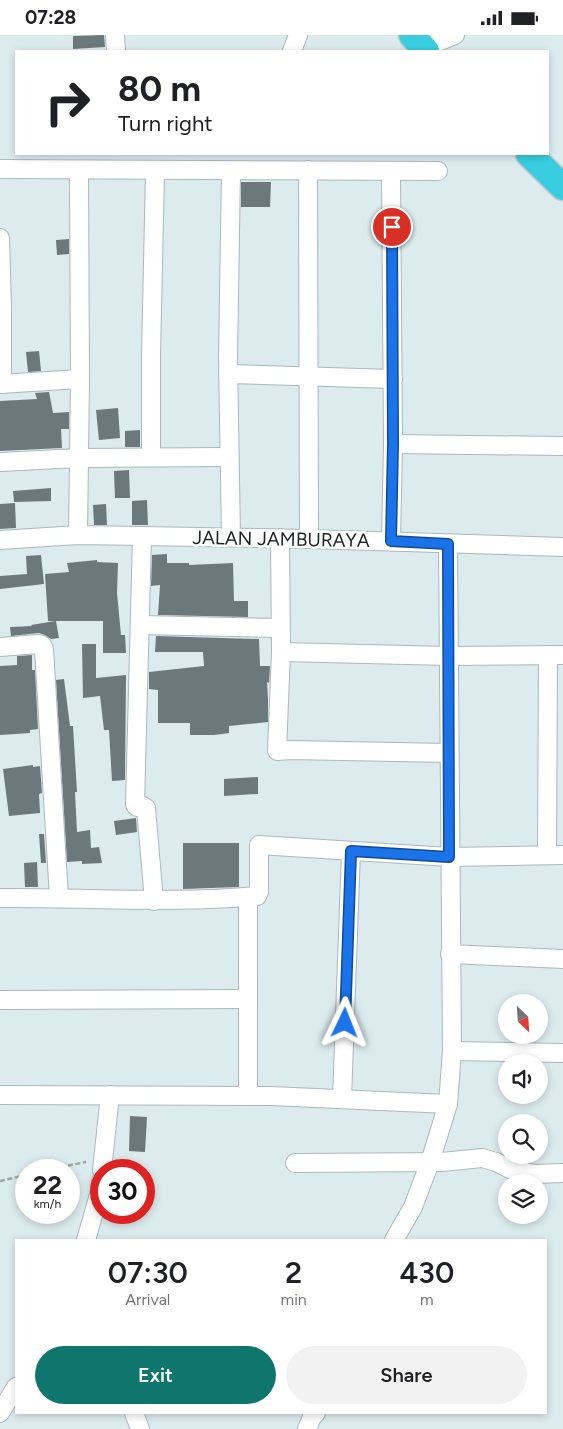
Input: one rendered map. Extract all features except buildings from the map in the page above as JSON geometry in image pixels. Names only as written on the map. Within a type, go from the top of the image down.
[{"type":"highway","points":[[530,155],[563,187]]},
{"type":"street","points":[[115,35],[116,50]]},
{"type":"street","points":[[292,50],[298,35]]},
{"type":"street","points":[[420,45],[455,35]]},
{"type":"street","points":[[0,169],[79,171],[438,171]]},
{"type":"street","points":[[308,170],[309,539]]},
{"type":"street","points":[[78,535],[80,379],[79,171]]},
{"type":"street","points":[[151,457],[155,171]]},
{"type":"street","points":[[231,171],[228,373],[228,457],[231,537]]},
{"type":"street","points":[[391,171],[393,379],[391,541]]},
{"type":"street","points":[[0,238],[1,384],[80,379]]},
{"type":"street","points":[[228,373],[393,379]]},
{"type":"street","points":[[393,444],[563,447]]},
{"type":"street","points":[[0,462],[78,458],[228,457]]},
{"type":"street","name":"JALAN JAMBURAYA","points":[[0,540],[78,535],[280,538],[563,547]]},
{"type":"street","points":[[142,536],[135,805],[146,808],[154,901]]},
{"type":"street","points":[[280,538],[281,652],[277,751],[448,753]]},
{"type":"street","points":[[395,1239],[413,1207],[448,1105],[452,1051],[448,753],[448,544]]},
{"type":"street","points":[[141,625],[280,627]]},
{"type":"street","points":[[0,647],[39,644],[44,649],[59,897]]},
{"type":"street","points":[[0,898],[59,897],[154,901],[257,896],[259,892],[259,845],[449,857],[555,855],[555,655],[449,656],[281,652]]},
{"type":"street","points":[[342,1099],[351,851]]},
{"type":"street","points":[[248,897],[248,1096]]},
{"type":"street","points":[[450,954],[563,959]]},
{"type":"street","points":[[0,1000],[248,999]]},
{"type":"street","points":[[452,1051],[563,1053]]},
{"type":"street","points":[[0,1095],[248,1096],[448,1105]]},
{"type":"street","points":[[104,1159],[110,1095]]},
{"type":"street","points":[[295,1163],[430,1161],[482,1158],[510,1169],[535,1175],[563,1173]]},
{"type":"street","points":[[86,1239],[91,1224]]},
{"type":"street","points":[[0,1413],[15,1389]]},
{"type":"street","points":[[134,1414],[140,1429]]},
{"type":"street","points":[[307,1429],[315,1414]]},
{"type":"path","points":[[0,1181],[15,1178]]},
{"type":"route","points":[[345,1023],[351,851],[449,857],[448,544],[391,541],[393,444],[392,227]]}]
